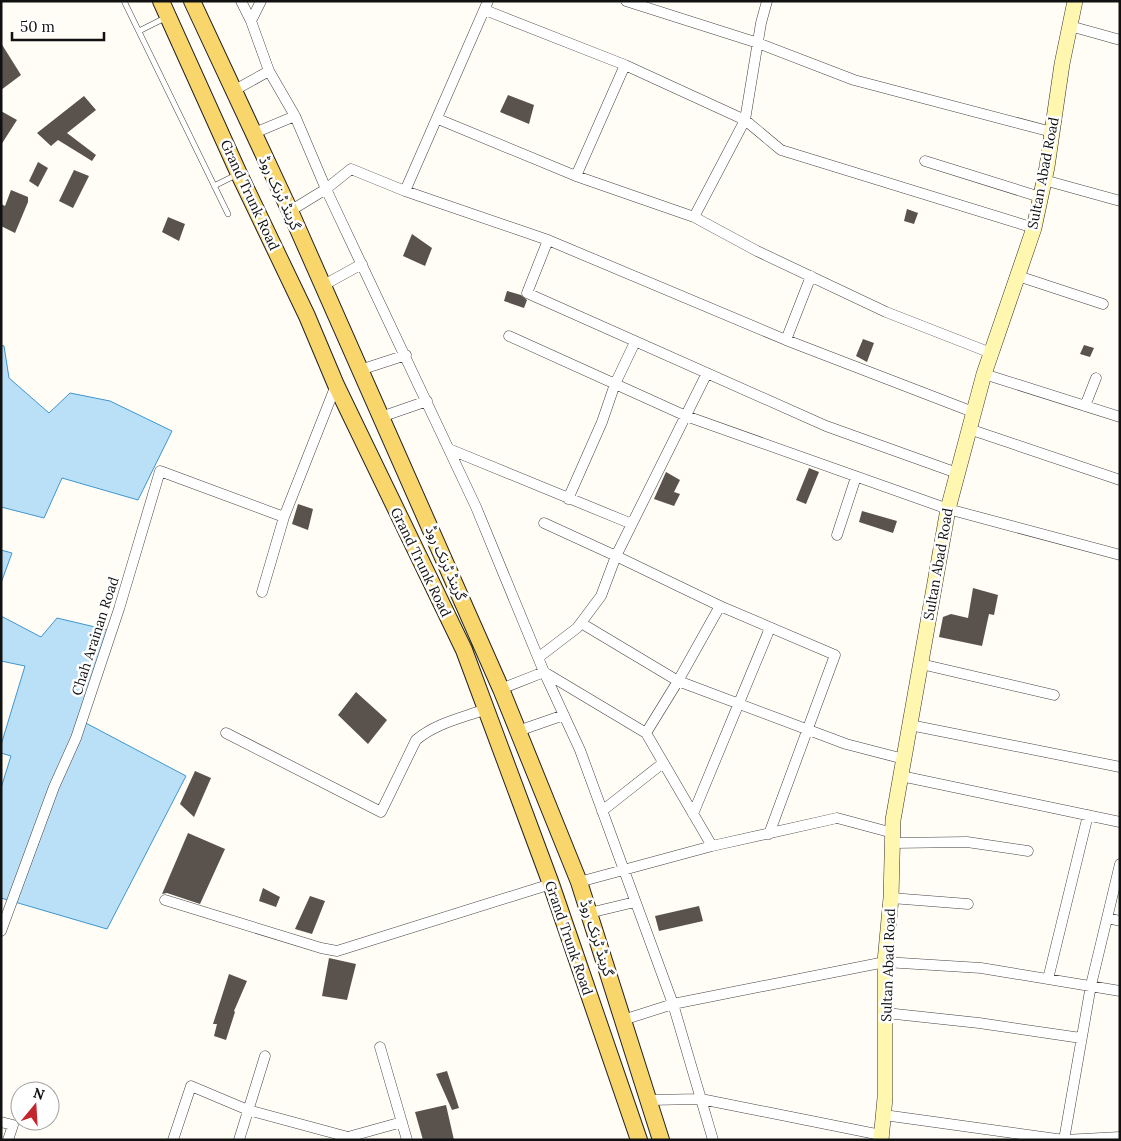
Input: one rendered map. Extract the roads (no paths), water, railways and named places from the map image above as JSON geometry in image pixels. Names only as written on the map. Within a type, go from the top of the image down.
[{"type":"main road","name":"Grand Trunk Road","points":[[161,1],[239,174],[307,316],[336,385],[464,650],[551,884],[639,1140]]},
{"type":"main road","points":[[167,17],[192,2]]},
{"type":"main road","name":"گرینڈ ٹرنک روڈ","points":[[192,2],[252,134],[290,211],[501,689],[579,882],[661,1140]]},
{"type":"main road","points":[[498,744],[519,733]]},
{"type":"street","points":[[241,1],[251,21],[269,72],[296,116],[326,189],[476,507],[544,672],[580,750],[673,1004],[714,1140]]},
{"type":"street","points":[[251,21],[262,1]]},
{"type":"street","points":[[626,1],[758,43],[854,80],[1052,132]]},
{"type":"street","points":[[694,217],[745,120],[767,1]]},
{"type":"street","name":"Sultan Abad Road","points":[[881,1138],[885,1098],[886,962],[891,898],[893,820],[948,509],[984,374],[1034,228],[1044,180],[1062,64],[1075,1]]},
{"type":"street","points":[[405,191],[487,5],[745,120],[781,150],[1034,228]]},
{"type":"street","points":[[1070,26],[1120,40]]},
{"type":"street","points":[[576,176],[625,66]]},
{"type":"street","points":[[233,91],[269,72]]},
{"type":"street","points":[[252,134],[296,116]]},
{"type":"street","points":[[438,119],[576,176],[694,217],[757,251],[886,312],[991,353]]},
{"type":"street","points":[[925,161],[1040,198]]},
{"type":"street","points":[[290,211],[326,189],[351,169],[405,191],[548,240],[786,340],[973,412]]},
{"type":"street","points":[[1044,180],[1120,201]]},
{"type":"street","points":[[548,240],[527,293],[826,426],[957,473]]},
{"type":"street","points":[[322,286],[362,264]]},
{"type":"street","points":[[786,340],[811,276]]},
{"type":"street","points":[[1018,276],[1103,304]]},
{"type":"street","points":[[509,336],[686,416],[856,477],[948,509],[1120,555]]},
{"type":"street","points":[[568,499],[602,422],[615,384],[635,342]]},
{"type":"street","points":[[360,370],[406,356]]},
{"type":"street","points":[[539,658],[577,628],[601,596],[616,556],[707,373]]},
{"type":"street","points":[[984,374],[1120,418]]},
{"type":"street","points":[[1084,406],[1096,378]]},
{"type":"street","points":[[262,592],[284,517],[336,385]]},
{"type":"street","points":[[381,417],[427,401]]},
{"type":"street","points":[[969,429],[1120,480]]},
{"type":"street","points":[[449,449],[632,524]]},
{"type":"street","name":"Chah Arainan Road","points":[[1,931],[54,787],[76,738],[119,608],[160,471],[284,517]]},
{"type":"street","points":[[838,534],[856,477]]},
{"type":"street","points":[[544,523],[720,606],[834,655],[769,834]]},
{"type":"street","points":[[646,734],[720,606]]},
{"type":"street","points":[[581,622],[678,681],[846,744],[904,759]]},
{"type":"street","points":[[694,814],[770,628]]},
{"type":"street","points":[[920,664],[1054,695]]},
{"type":"street","points":[[501,689],[544,672]]},
{"type":"street","points":[[544,672],[646,734],[712,846]]},
{"type":"street","points":[[226,733],[381,812],[416,740],[425,732],[436,727],[486,709]]},
{"type":"street","points":[[519,733],[564,715]]},
{"type":"street","points":[[910,725],[1120,767]]},
{"type":"street","points":[[602,811],[663,763]]},
{"type":"street","points":[[901,776],[1120,822]]},
{"type":"street","points":[[1048,979],[1088,815]]},
{"type":"street","points":[[579,882],[712,846],[837,818],[893,838],[967,842],[1028,851]]},
{"type":"street","points":[[1064,1140],[1091,985],[1120,864]]},
{"type":"street","points":[[165,900],[321,948],[337,951],[355,947],[551,884]]},
{"type":"street","points":[[891,898],[968,904]]},
{"type":"street","points":[[589,913],[635,902]]},
{"type":"street","points":[[1107,918],[1120,921]]},
{"type":"street","points":[[623,1020],[673,1004],[886,962],[981,968],[1120,991]]},
{"type":"street","points":[[886,1013],[978,1023],[1081,1038]]},
{"type":"street","points":[[380,1047],[407,1140]]},
{"type":"street","points":[[239,1140],[265,1056]]},
{"type":"street","points":[[173,1140],[191,1086],[248,1110],[348,1138],[402,1122]]},
{"type":"street","points":[[648,1100],[701,1099],[881,1138]]},
{"type":"street","points":[[884,1115],[1064,1140],[1120,1137]]},
{"type":"street","points":[[1,1122],[13,1125],[8,1140]]},
{"type":"lane","points":[[124,1],[228,214]]},
{"type":"lane","points":[[139,31],[167,17]]},
{"type":"lane","points":[[214,186],[239,174]]},
{"type":"water","points":[[1,345],[4,346],[9,378],[49,413],[70,393],[110,401],[172,431],[138,500],[62,478],[44,518],[1,507]]},
{"type":"water","points":[[1,550],[12,553],[1,583]]},
{"type":"water","points":[[1,616],[41,637],[57,618],[112,631],[82,721],[186,776],[107,929],[1,898],[1,788],[11,756],[1,753],[1,745],[25,666],[1,661]]}]
